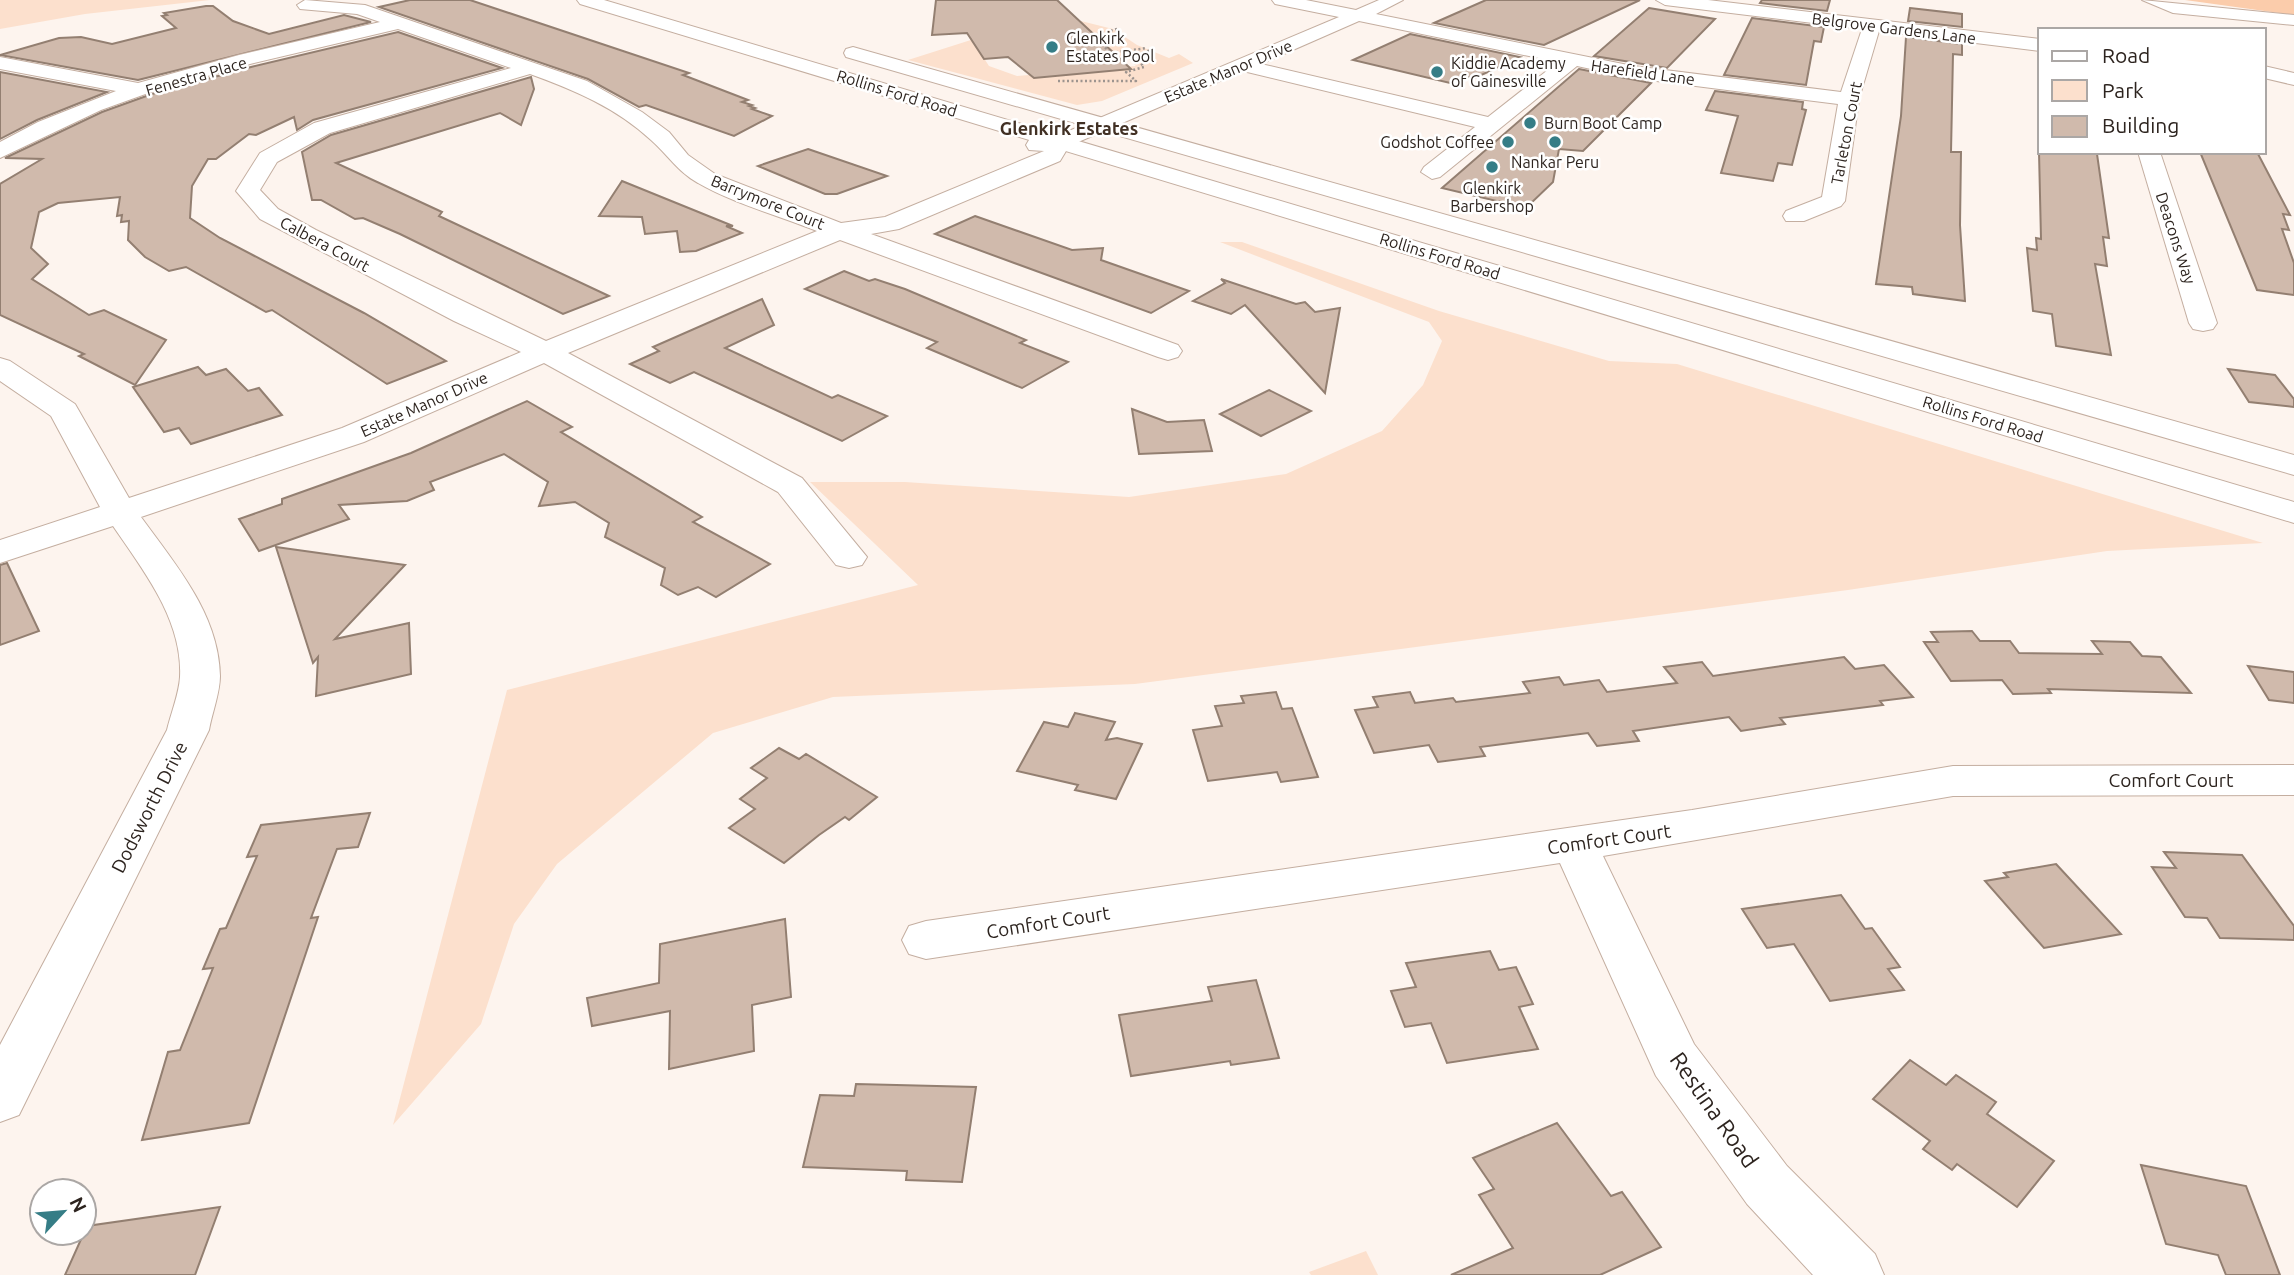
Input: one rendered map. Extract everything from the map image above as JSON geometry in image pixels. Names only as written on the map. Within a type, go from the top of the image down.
[{"type":"street","name":"Rollins Ford Road","points":[[586,0],[2294,513]]},
{"type":"street","name":"Harefield Lane","points":[[1281,0],[1572,61],[1849,99]]},
{"type":"street","name":"Estate Manor Drive","points":[[947,175],[1016,147],[1061,142],[1394,0]]},
{"type":"street","name":"Belgrove Gardens Lane","points":[[1665,0],[2038,45]]},
{"type":"street","points":[[2151,0],[2173,8],[2294,20]]},
{"type":"street","name":"Barrymore Court","points":[[306,5],[359,9],[580,85],[635,117],[661,137],[680,160],[708,179],[839,231],[1168,352]]},
{"type":"street","name":"Fenestra Place","points":[[0,151],[59,122],[144,91],[399,23]]},
{"type":"street","name":"Tarleton Court","points":[[1795,216],[1833,201],[1849,99],[1872,26]]},
{"type":"street","name":"Rollins Ford Road","points":[[828,45],[2294,465]]},
{"type":"street","points":[[1432,172],[1572,61]]},
{"type":"street","points":[[0,63],[144,91]]},
{"type":"street","points":[[1241,65],[1493,125]]},
{"type":"street","name":"Calbera Court","points":[[531,68],[322,128],[268,158],[248,191],[269,214],[307,235],[464,316],[545,352]]},
{"type":"street","points":[[2266,72],[2294,79]]},
{"type":"street","name":"Estate Manor Drive","points":[[0,552],[353,435],[545,352],[839,231],[890,224],[1052,156],[1061,142]]},
{"type":"street","name":"Deacons Way","points":[[2150,154],[2203,323]]},
{"type":"street","name":"Estate Manor Drive","points":[[839,231],[857,212],[883,201]]},
{"type":"street","points":[[545,352],[790,485],[849,557]]},
{"type":"street","points":[[0,367],[64,411],[120,512]]},
{"type":"street","name":"Dodsworth Drive","points":[[0,1098],[15,1041],[188,730],[200,677],[193,633],[174,588],[120,512]]},
{"type":"street","name":"Comfort Court","points":[[926,940],[1692,827],[1953,781],[2294,779]]},
{"type":"street","name":"Restina Road","points":[[1574,844],[1675,1059],[1767,1185],[1854,1275]]},
{"type":"path","points":[[1110,53],[1094,35],[1117,29]]},
{"type":"path","points":[[1103,54],[1147,48]]},
{"type":"path","points":[[1049,83],[1136,81],[1125,71],[1143,67],[1134,55],[1152,50]]},
{"type":"green space","points":[[0,0],[210,0],[85,14],[0,29]]},
{"type":"green space","points":[[1053,14],[1113,29],[1137,45],[1169,58],[1179,54],[1193,63],[1102,101],[1077,105],[908,60]],"holes":[[[978,49],[1126,56],[1136,66],[1017,76],[989,66]]]},
{"type":"green space","points":[[1220,242],[1242,242],[1439,311],[1609,361],[1677,364],[2263,543],[2107,551],[1848,590],[1135,684],[833,697],[713,733],[557,864],[514,924],[481,1024],[393,1125],[507,690],[918,585],[810,482],[905,482],[1129,497],[1286,474],[1382,431],[1423,385],[1442,341],[1429,322]]},
{"type":"green space","points":[[1366,1251],[1378,1275],[1311,1275],[1309,1272]]},
{"type":"shaded area","points":[[2185,0],[2294,0],[2294,15]]},
{"type":"building","points":[[410,0],[470,0],[689,73],[683,75],[748,100],[742,102],[752,105],[749,106],[755,108],[752,109],[772,116],[734,136],[646,105],[639,107],[588,79],[379,7]]},
{"type":"building","points":[[936,0],[1057,0],[1131,69],[1034,78],[1008,57],[984,59],[967,33],[932,35]]},
{"type":"building","points":[[1486,0],[1640,0],[1544,45],[1434,23]]},
{"type":"building","points":[[1762,0],[1830,0],[1827,11],[1760,3]]},
{"type":"building","points":[[213,6],[233,21],[269,34],[344,15],[371,22],[138,80],[0,55],[59,38],[81,37],[112,44],[176,28],[162,16],[167,15],[164,13]]},
{"type":"building","points":[[1649,8],[1715,19],[1667,68],[1594,56]]},
{"type":"building","points":[[1910,8],[1962,14],[1962,27],[1908,21]]},
{"type":"building","points":[[1752,18],[1824,27],[1821,42],[1814,41],[1806,85],[1724,75]]},
{"type":"building","points":[[398,32],[502,68],[313,120],[297,130],[294,117],[256,135],[249,134],[216,159],[208,159],[192,186],[190,218],[220,238],[364,313],[446,361],[387,384],[272,310],[266,312],[186,267],[169,271],[145,257],[128,240],[129,221],[121,222],[122,215],[117,216],[120,197],[58,203],[39,212],[31,248],[48,264],[32,279],[89,315],[104,310],[166,340],[135,385],[79,356],[84,354],[0,315],[0,184],[42,159],[5,158],[102,112],[152,94]]},
{"type":"building","name":"Kiddie Academy of Gainesville","points":[[1410,34],[1520,57],[1475,78],[1464,76],[1450,83],[1353,60]]},
{"type":"building","points":[[1906,37],[1962,44],[1962,55],[1953,54],[1951,152],[1961,152],[1960,225],[1965,301],[1913,294],[1912,287],[1876,284],[1901,116]]},
{"type":"building","points":[[1579,69],[1651,83],[1583,151],[1559,149],[1553,182],[1526,208],[1442,188]]},
{"type":"building","points":[[0,72],[107,92],[37,120],[0,139]]},
{"type":"building","points":[[531,77],[534,89],[521,125],[500,113],[336,163],[442,212],[439,216],[609,296],[563,314],[400,234],[363,218],[355,219],[321,200],[312,200],[302,152],[331,135]]},
{"type":"building","points":[[1715,91],[1803,102],[1802,109],[1806,110],[1792,165],[1778,163],[1773,181],[1721,173],[1738,116],[1706,110]]},
{"type":"building","points":[[808,149],[887,176],[837,194],[825,194],[758,166]]},
{"type":"building","points":[[2039,154],[2097,154],[2109,238],[2103,237],[2107,266],[2095,264],[2111,355],[2056,346],[2052,314],[2033,311],[2027,248],[2037,250],[2036,238],[2041,239]]},
{"type":"building","points":[[2201,154],[2258,154],[2290,215],[2283,214],[2289,230],[2282,229],[2294,263],[2294,295],[2257,290]]},
{"type":"building","points":[[622,181],[733,226],[726,226],[742,233],[696,251],[680,252],[677,231],[645,234],[642,217],[599,216]]},
{"type":"building","points":[[975,216],[1072,250],[1103,248],[1101,260],[1189,291],[1151,313],[935,234]]},
{"type":"building","points":[[844,271],[869,281],[875,279],[905,289],[1026,340],[1020,343],[1068,362],[1022,388],[927,348],[937,342],[805,289]]},
{"type":"building","points":[[1221,279],[1296,304],[1305,302],[1315,312],[1340,308],[1325,393],[1245,305],[1231,314],[1193,301],[1225,283]]},
{"type":"building","points":[[762,299],[774,325],[725,348],[832,398],[838,395],[887,416],[842,441],[694,372],[670,383],[630,364],[659,351],[653,347]]},
{"type":"building","points":[[198,367],[206,375],[226,369],[248,391],[259,388],[282,415],[191,444],[179,428],[164,432],[133,387]]},
{"type":"building","points":[[2228,369],[2275,375],[2294,399],[2294,407],[2249,402]]},
{"type":"building","points":[[1269,390],[1311,411],[1261,436],[1220,414]]},
{"type":"building","points":[[527,401],[572,427],[561,432],[702,517],[693,522],[770,564],[716,597],[698,587],[678,595],[661,585],[665,568],[605,537],[609,523],[575,502],[539,506],[548,482],[504,454],[430,482],[434,490],[407,501],[339,505],[349,519],[259,551],[239,519],[282,504],[282,499],[411,453]]},
{"type":"building","points":[[1132,409],[1167,422],[1204,420],[1212,451],[1139,454]]},
{"type":"building","points":[[276,547],[405,565],[335,639],[409,623],[411,674],[316,696],[318,657],[313,663]]},
{"type":"building","points":[[7,563],[39,631],[0,645],[0,565]]},
{"type":"building","points":[[1972,631],[1980,641],[2010,641],[2019,653],[2102,654],[2092,641],[2130,642],[2142,656],[2161,657],[2191,693],[2048,689],[2051,693],[2013,694],[2002,680],[1951,681],[1924,642],[1938,642],[1931,632]]},
{"type":"building","points":[[1844,657],[1855,669],[1884,665],[1913,697],[1880,701],[1883,705],[1780,718],[1785,724],[1741,731],[1729,717],[1633,731],[1639,741],[1597,746],[1588,733],[1480,747],[1485,756],[1438,762],[1429,745],[1374,753],[1355,710],[1378,707],[1373,697],[1410,692],[1415,703],[1453,698],[1456,702],[1530,693],[1523,682],[1559,677],[1564,685],[1599,680],[1607,692],[1677,683],[1664,667],[1702,662],[1713,676]]},
{"type":"building","points":[[2248,666],[2294,672],[2294,703],[2269,700]]},
{"type":"building","points":[[1276,692],[1282,709],[1292,708],[1318,777],[1281,782],[1277,772],[1208,781],[1193,730],[1222,726],[1215,706],[1244,703],[1241,696]]},
{"type":"building","points":[[1075,713],[1115,722],[1106,740],[1117,738],[1142,744],[1116,799],[1075,790],[1078,785],[1017,771],[1044,722],[1068,727]]},
{"type":"building","points":[[779,748],[799,759],[806,754],[877,797],[849,820],[845,817],[819,835],[784,863],[729,828],[755,809],[740,799],[767,778],[751,768]]},
{"type":"building","points":[[370,813],[358,847],[337,849],[311,918],[318,917],[249,1123],[142,1140],[168,1052],[180,1050],[213,968],[203,969],[220,929],[226,928],[257,856],[247,857],[261,825]]},
{"type":"building","points":[[2164,852],[2242,855],[2294,926],[2294,940],[2220,938],[2207,918],[2185,917],[2152,867],[2176,868]]},
{"type":"building","points":[[2056,864],[2121,934],[2044,948],[1985,881],[2008,877],[2004,873]]},
{"type":"building","points":[[1841,895],[1865,929],[1872,928],[1900,967],[1888,969],[1904,990],[1830,1001],[1794,944],[1767,948],[1742,909]]},
{"type":"building","points":[[785,919],[791,997],[752,1005],[754,1051],[669,1069],[670,1011],[592,1026],[587,998],[659,983],[660,944]]},
{"type":"building","points":[[1490,951],[1499,970],[1516,967],[1533,1004],[1519,1007],[1538,1049],[1447,1063],[1431,1023],[1405,1027],[1391,991],[1416,987],[1406,963]]},
{"type":"building","points":[[1256,980],[1279,1058],[1231,1065],[1230,1061],[1131,1076],[1119,1015],[1212,1001],[1208,987]]},
{"type":"building","points":[[1910,1060],[1946,1085],[1956,1075],[1996,1102],[1987,1114],[2054,1161],[2017,1207],[1957,1164],[1952,1170],[1923,1149],[1930,1141],[1873,1099]]},
{"type":"building","points":[[856,1084],[976,1087],[962,1182],[906,1180],[907,1171],[803,1167],[820,1095],[854,1096]]},
{"type":"building","points":[[1557,1123],[1611,1196],[1622,1192],[1661,1247],[1600,1275],[1451,1275],[1513,1248],[1479,1195],[1494,1189],[1473,1158]]},
{"type":"building","points":[[2141,1165],[2246,1186],[2280,1275],[2226,1275],[2218,1255],[2166,1244]]},
{"type":"building","points":[[220,1207],[195,1275],[65,1275],[78,1247],[98,1247],[98,1224]]},
{"type":"place","name":"Glenkirk Estates Pool","points":[[1052,47]]},
{"type":"place","name":"Kiddie Academy of Gainesville","points":[[1437,72]]},
{"type":"place","name":"Burn Boot Camp","points":[[1530,123]]},
{"type":"place","name":"Godshot Coffee","points":[[1508,142]]},
{"type":"place","name":"Nankar Peru","points":[[1555,142]]},
{"type":"place","name":"Glenkirk Barbershop","points":[[1492,167]]},
{"type":"district","name":"Glenkirk Estates","points":[[1069,129]]}]
